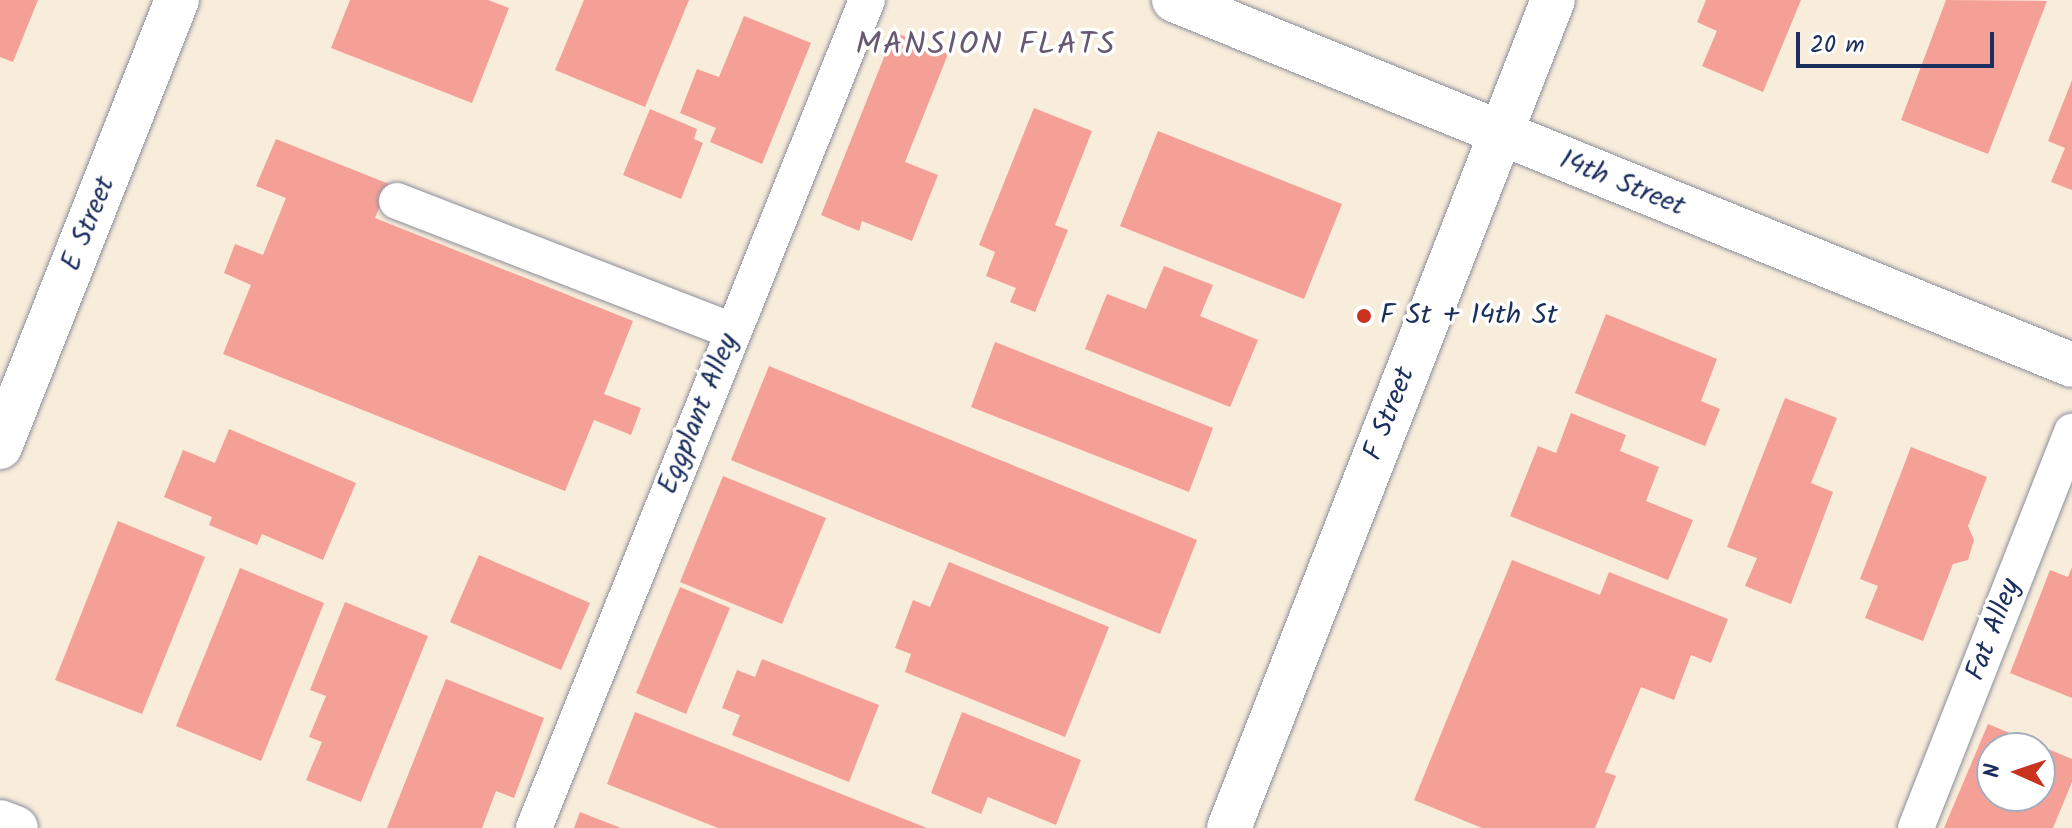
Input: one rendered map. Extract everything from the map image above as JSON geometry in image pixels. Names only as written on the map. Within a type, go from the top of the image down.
[{"type":"street","name":"E Street","points":[[0,447],[177,0]]},
{"type":"street","name":"14th Street","points":[[1174,0],[2072,365]]},
{"type":"street","name":"F Street","points":[[1229,828],[1553,0]]},
{"type":"street","points":[[0,822],[16,828]]},
{"type":"lane","name":"Eggplant Alley","points":[[534,828],[867,0]]},
{"type":"lane","points":[[397,201],[732,331]]},
{"type":"lane","name":"Fat Alley","points":[[1916,828],[2072,432]]},
{"type":"building","points":[[0,0],[38,0],[13,62],[0,57]]},
{"type":"building","points":[[350,0],[488,0],[509,8],[472,103],[331,48]]},
{"type":"building","points":[[584,0],[689,0],[645,107],[555,70]]},
{"type":"building","points":[[1706,0],[1801,0],[1763,92],[1702,66],[1717,31],[1697,22]]},
{"type":"building","points":[[1946,0],[2047,1],[1988,154],[1901,120]]},
{"type":"building","points":[[744,16],[811,43],[762,164],[710,142],[716,128],[680,113],[697,69],[719,77]]},
{"type":"building","points":[[894,32],[948,54],[905,162],[938,175],[912,241],[862,221],[859,231],[821,215]]},
{"type":"building","points":[[2072,80],[2072,190],[2051,182],[2065,148],[2048,141]]},
{"type":"building","points":[[1034,108],[1092,131],[1055,225],[1068,230],[1035,312],[1010,302],[1016,288],[986,276],[995,252],[979,245]]},
{"type":"building","points":[[650,109],[697,129],[694,139],[703,143],[681,199],[623,175]]},
{"type":"building","points":[[1158,131],[1342,204],[1304,299],[1120,226]]},
{"type":"building","points":[[276,139],[389,184],[375,218],[633,321],[604,394],[641,408],[631,435],[594,420],[565,491],[223,354],[251,285],[224,273],[235,244],[263,255],[286,198],[256,186]]},
{"type":"building","points":[[1164,266],[1213,285],[1200,316],[1258,340],[1230,407],[1085,349],[1107,294],[1146,309]]},
{"type":"building","points":[[1606,314],[1717,359],[1701,401],[1720,409],[1705,446],[1575,393]]},
{"type":"building","points":[[995,342],[1213,428],[1189,492],[971,407]]},
{"type":"building","points":[[769,366],[1197,540],[1160,634],[731,460]]},
{"type":"building","points":[[1785,398],[1837,418],[1811,483],[1833,492],[1791,604],[1745,586],[1757,558],[1727,547]]},
{"type":"building","points":[[1571,413],[1626,435],[1620,451],[1659,467],[1646,501],[1693,520],[1668,580],[1510,516],[1538,446],[1556,453]]},
{"type":"building","points":[[229,429],[356,483],[323,560],[262,534],[257,545],[209,525],[212,517],[164,497],[183,450],[215,463]]},
{"type":"building","points":[[1911,447],[1987,477],[1968,526],[1974,540],[1968,560],[1953,564],[1923,641],[1865,618],[1878,586],[1860,579]]},
{"type":"building","points":[[723,476],[826,518],[782,624],[680,582]]},
{"type":"building","points":[[118,521],[205,557],[142,714],[55,680]]},
{"type":"building","points":[[479,555],[590,603],[561,670],[450,622]]},
{"type":"building","points":[[1512,560],[1600,595],[1609,572],[1728,619],[1711,663],[1691,655],[1674,700],[1641,687],[1605,772],[1616,776],[1595,828],[1482,828],[1414,800]]},
{"type":"building","points":[[949,562],[1109,627],[1065,737],[905,672],[911,654],[895,648],[913,600],[930,607]]},
{"type":"building","points":[[2072,567],[2072,698],[2010,673],[2050,570],[2068,577]]},
{"type":"building","points":[[240,568],[324,603],[261,761],[176,726]]},
{"type":"building","points":[[680,587],[730,608],[686,714],[636,693]]},
{"type":"building","points":[[345,602],[428,636],[361,802],[306,780],[322,742],[309,737],[326,696],[310,690]]},
{"type":"building","points":[[762,659],[879,705],[849,782],[732,735],[740,715],[722,708],[737,670],[755,677]]},
{"type":"building","points":[[446,679],[544,718],[514,798],[496,791],[482,828],[387,828]]},
{"type":"building","points":[[635,712],[927,828],[718,828],[607,784]]},
{"type":"building","points":[[962,712],[1081,760],[1056,825],[988,797],[981,814],[931,793]]},
{"type":"building","points":[[1988,724],[2007,732],[1985,732]]},
{"type":"building","points":[[1976,752],[1976,812],[2056,812],[2056,752],[2072,759],[2072,782],[2053,828],[1944,828]]},
{"type":"building","points":[[580,812],[621,828],[574,828]]},
{"type":"place","name":"F St + 14th St","points":[[1364,316]]},
{"type":"district","name":"MANSION FLATS","points":[[986,46]]}]
